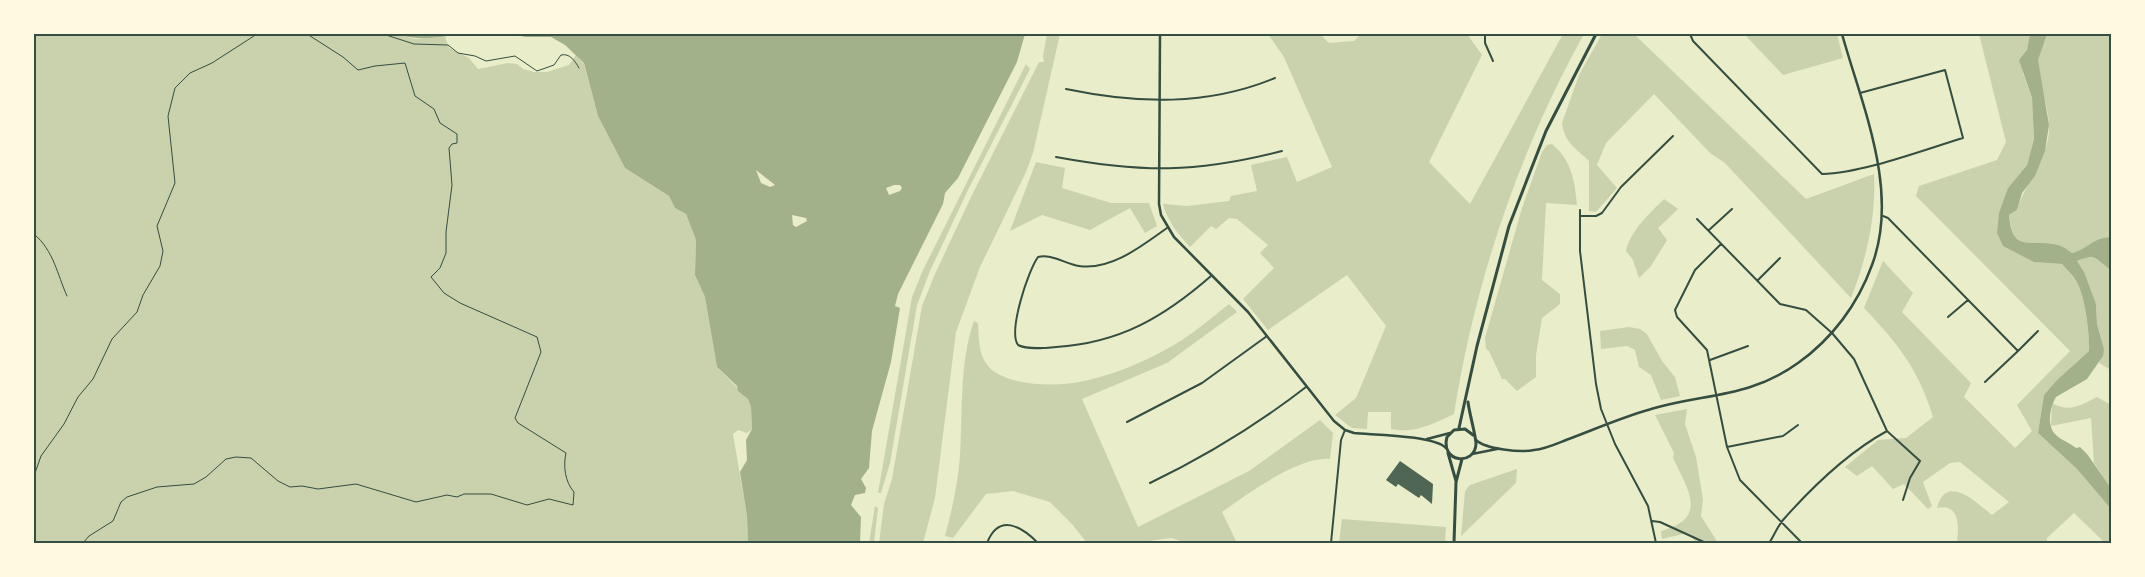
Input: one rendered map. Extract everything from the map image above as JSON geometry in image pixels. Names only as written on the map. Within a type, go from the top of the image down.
[{"type":"main road","points":[[1456,482],[1445,442],[1450,433],[1459,428],[1467,399],[1477,346],[1509,226],[1546,130],[1596,34]]},
{"type":"main road","points":[[1467,399],[1473,435]]},
{"type":"main road","points":[[1448,453],[1462,459],[1472,454],[1476,445],[1476,440],[1469,431],[1459,428]]},
{"type":"main road","points":[[1454,543],[1456,482],[1462,459]]},
{"type":"street","points":[[1160,34],[1159,204],[1167,228],[1211,276],[1242,305],[1306,388],[1344,430],[1354,433],[1425,440],[1442,444],[1446,448]]},
{"type":"street","points":[[1485,34],[1484,44],[1493,61]]},
{"type":"street","points":[[1690,34],[1693,41],[1822,174],[1834,174],[1963,138],[1945,70],[1859,93]]},
{"type":"street","points":[[1476,440],[1480,444],[1498,448],[1538,450],[1667,404],[1716,397],[1758,385],[1804,359],[1832,333],[1855,302],[1873,264],[1883,216],[1884,200],[1878,162],[1842,34]]},
{"type":"street","points":[[1066,89],[1113,98],[1160,102],[1223,95],[1275,78]]},
{"type":"street","points":[[1580,216],[1596,216],[1602,213],[1621,187],[1673,136]]},
{"type":"street","points":[[1056,157],[1123,168],[1159,170],[1206,167],[1282,151]]},
{"type":"street","points":[[1580,210],[1580,251],[1594,366],[1607,425],[1641,492],[1652,521],[1656,543]]},
{"type":"street","points":[[1709,230],[1732,210]]},
{"type":"street","points":[[1883,216],[1888,218],[2018,351]]},
{"type":"street","points":[[1697,219],[1780,304],[1806,310],[1832,333],[1854,359],[1887,431],[1920,461],[1910,478],[1904,500]]},
{"type":"street","points":[[1167,228],[1105,265],[1079,266],[1046,256],[1038,257],[1019,310],[1014,335],[1018,345],[1022,347],[1049,348],[1070,346],[1114,337],[1147,323],[1172,308],[1211,276]]},
{"type":"street","points":[[1721,244],[1695,270],[1675,310],[1677,317],[1707,350],[1727,447],[1740,480],[1802,543]]},
{"type":"street","points":[[1758,280],[1780,258]]},
{"type":"street","points":[[1948,317],[1968,300]]},
{"type":"street","points":[[1985,382],[2038,331]]},
{"type":"street","points":[[1127,422],[1202,383],[1267,336]]},
{"type":"street","points":[[1710,360],[1748,346]]},
{"type":"street","points":[[1150,483],[1196,461],[1229,442],[1306,388]]},
{"type":"street","points":[[1727,447],[1783,436],[1798,425]]},
{"type":"street","points":[[1331,543],[1341,440],[1344,430]]},
{"type":"street","points":[[1769,543],[1782,522],[1832,470],[1856,450],[1887,431]]},
{"type":"street","points":[[1425,440],[1450,433]]},
{"type":"street","points":[[1472,454],[1498,448]]},
{"type":"street","points":[[1652,521],[1660,522],[1706,543]]},
{"type":"street","points":[[987,543],[994,532],[1002,526],[1009,525],[1018,526],[1038,543]]},
{"type":"path","points":[[34,476],[40,456],[64,424],[78,397],[93,379],[112,339],[137,312],[143,295],[155,277],[163,251],[157,226],[164,205],[176,183],[168,116],[175,88],[190,73],[212,62],[257,34]]},
{"type":"path","points":[[83,543],[89,536],[107,526],[114,517],[121,502],[144,490],[194,484],[226,459],[252,458],[278,481],[290,487],[302,486],[318,489],[356,484],[395,494],[416,502],[439,497],[480,494],[486,496],[491,494],[527,505],[549,499],[573,505],[575,494],[565,472],[566,453],[518,423],[515,418],[541,352],[537,337],[518,330],[474,308],[460,304],[444,293],[431,277],[438,272],[446,253],[452,185],[450,146],[457,143],[457,134],[440,123],[434,108],[415,96],[405,63],[358,70],[344,57],[307,34]]},
{"type":"path","points":[[383,34],[414,44],[448,46],[458,53],[474,56],[486,61],[515,56],[537,71],[554,65],[561,55],[565,54],[572,58],[579,68]]},
{"type":"path","points":[[34,234],[42,241],[52,255],[67,296]]},
{"type":"shaded area","points":[[34,34],[396,34],[414,39],[445,37],[449,48],[469,58],[478,69],[508,63],[517,64],[523,69],[534,72],[547,72],[569,65],[576,55],[584,64],[598,116],[625,168],[669,196],[675,208],[686,214],[696,240],[695,275],[705,297],[717,367],[748,399],[751,407],[752,429],[747,433],[738,430],[733,434],[747,516],[748,543],[34,543]]},
{"type":"shaded area","points":[[396,34],[460,34],[436,38],[420,38]]},
{"type":"shaded area","points":[[513,34],[1025,34],[1017,62],[958,178],[945,193],[943,204],[898,294],[895,306],[900,308],[891,362],[872,431],[869,468],[861,479],[866,488],[865,493],[855,495],[851,505],[861,517],[860,543],[748,543],[747,516],[740,472],[747,460],[746,440],[752,429],[751,407],[748,399],[738,391],[737,386],[717,367],[705,297],[695,275],[696,240],[686,214],[675,208],[669,196],[625,168],[598,116],[584,63],[565,45],[551,37],[525,37]],"holes":[[[756,170],[775,185],[770,187],[761,183]],[[894,185],[900,185],[902,188],[900,191],[889,195],[886,188]],[[792,215],[806,218],[807,221],[796,227],[793,225]]]},
{"type":"shaded area","points":[[1047,34],[1060,34],[1033,153],[1026,172],[980,267],[956,332],[935,498],[923,543],[879,543],[884,504],[892,479],[922,306],[972,195],[1039,62],[1044,62],[1043,56]]},
{"type":"shaded area","points":[[1268,34],[1320,34],[1329,43],[1354,41],[1361,34],[1467,34],[1482,55],[1429,162],[1470,204],[1563,34],[1584,34],[1539,124],[1502,218],[1474,315],[1454,414],[1439,421],[1416,429],[1391,429],[1391,412],[1368,412],[1367,429],[1352,428],[1335,415],[1356,398],[1386,326],[1347,275],[1268,330],[1243,299],[1274,268],[1260,253],[1268,245],[1237,219],[1229,218],[1216,229],[1211,226],[1190,247],[1168,216],[1163,204],[1187,206],[1229,201],[1231,196],[1257,191],[1251,165],[1287,157],[1297,182],[1332,167],[1284,57]]},
{"type":"shaded area","points":[[1602,34],[1634,34],[1806,199],[1874,174],[1872,222],[1862,268],[1851,298],[1725,163],[1710,153],[1654,94],[1606,143],[1597,165],[1617,188],[1596,212],[1589,211],[1589,161],[1568,141],[1562,123],[1579,75]]},
{"type":"shaded area","points":[[1744,34],[1837,34],[1843,58],[1783,75]]},
{"type":"shaded area","points":[[1979,34],[2030,34],[2023,73],[2032,98],[2034,139],[2027,165],[2008,188],[1997,233],[2034,262],[2062,264],[2079,285],[2086,314],[2089,351],[2057,380],[2044,395],[2038,433],[2077,469],[2111,509],[2111,543],[2105,543],[2074,513],[2047,538],[2047,543],[1959,543],[1957,541],[1958,523],[1954,513],[1945,507],[1937,508],[1941,497],[1947,492],[1954,491],[1970,498],[1992,515],[2009,502],[1960,462],[1950,463],[1923,482],[1932,506],[1928,509],[1904,484],[1893,489],[1872,466],[1857,476],[1845,467],[1878,440],[1906,438],[1933,417],[1914,370],[1897,345],[1864,308],[1883,261],[1913,293],[1902,312],[1971,383],[1964,397],[2015,448],[2032,431],[2017,405],[2070,351],[1916,196],[1919,186],[1997,160],[2006,142]]},
{"type":"shaded area","points":[[2030,34],[2047,34],[2038,60],[2049,125],[2045,151],[2035,176],[2022,193],[2017,210],[2009,215],[2011,227],[2014,236],[2019,240],[2058,245],[2072,253],[2083,249],[2099,239],[2111,237],[2111,270],[2093,258],[2089,257],[2077,261],[2084,272],[2096,304],[2097,324],[2104,349],[2103,356],[2087,379],[2056,397],[2052,406],[2050,422],[2056,435],[2076,448],[2080,447],[2087,454],[2111,488],[2111,509],[2077,469],[2038,433],[2044,395],[2057,380],[2089,351],[2086,314],[2079,285],[2062,264],[2034,262],[2003,246],[1997,233],[1999,213],[2008,188],[2027,165],[2034,139],[2032,98],[2019,60],[2027,50]]},
{"type":"shaded area","points":[[2047,34],[2111,34],[2111,237],[2099,239],[2083,249],[2072,253],[2058,245],[2019,241],[2011,228],[2009,215],[2017,210],[2042,158],[2049,136],[2048,116],[2038,67],[2040,49]]},
{"type":"shaded area","points":[[1026,64],[1030,69],[967,192],[930,271],[917,305],[890,463],[881,493],[878,493],[912,297],[923,270]]},
{"type":"shaded area","points":[[1552,144],[1564,156],[1571,171],[1577,205],[1546,203],[1542,280],[1560,294],[1560,304],[1542,318],[1536,355],[1536,377],[1517,391],[1505,379],[1502,379],[1489,351],[1486,349],[1485,338],[1522,208],[1542,152],[1547,145]]},
{"type":"shaded area","points":[[1036,162],[1065,168],[1062,188],[1111,203],[1149,203],[1157,226],[1145,233],[1130,208],[1090,230],[1042,215],[1010,231]]},
{"type":"shaded area","points":[[1664,199],[1678,209],[1658,228],[1667,240],[1651,266],[1639,278],[1633,260],[1626,251],[1628,244],[1641,223]]},
{"type":"shaded area","points":[[2086,257],[2100,259],[2111,270],[2111,370],[2099,363],[2104,349],[2097,324],[2096,304],[2077,261]]},
{"type":"shaded area","points":[[1229,304],[1237,312],[1167,363],[1082,399],[1138,527],[1249,471],[1320,420],[1333,433],[1330,459],[1304,463],[1289,470],[1259,487],[1222,512],[1237,543],[1188,543],[1171,538],[1135,543],[1087,543],[1072,524],[1050,502],[1013,491],[986,494],[953,538],[945,536],[958,476],[962,388],[969,337],[974,321],[978,323],[982,356],[988,366],[996,373],[1006,378],[1031,383],[1069,384],[1101,377],[1165,350],[1182,340]]},
{"type":"shaded area","points":[[1629,327],[1640,329],[1647,334],[1662,361],[1675,377],[1680,396],[1661,400],[1651,375],[1639,367],[1635,350],[1627,346],[1601,349],[1600,331]]},
{"type":"shaded area","points":[[2097,397],[2111,405],[2111,488],[2094,463],[2091,418],[2051,426],[2052,403],[2070,408]]},
{"type":"shaded area","points":[[1687,409],[1685,424],[1696,457],[1703,499],[1701,516],[1718,543],[1697,543],[1687,533],[1662,539],[1661,531],[1685,519],[1690,511],[1691,502],[1673,458],[1674,453],[1655,415]]},
{"type":"shaded area","points":[[1517,469],[1516,483],[1461,536],[1465,491],[1470,485]]},
{"type":"shaded area","points":[[875,506],[878,508],[874,543],[869,543]]},
{"type":"shaded area","points":[[1342,519],[1446,527],[1445,543],[1339,543]]},
{"type":"building","points":[[1400,461],[1433,484],[1432,504],[1421,495],[1419,498],[1398,484],[1396,487],[1386,480]]}]
